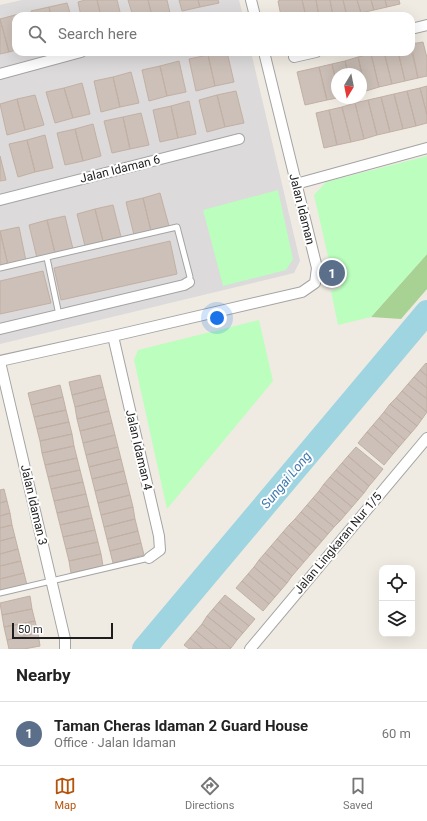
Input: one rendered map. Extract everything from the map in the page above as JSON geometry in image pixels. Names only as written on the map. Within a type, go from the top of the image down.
[{"type":"street","points":[[251,0],[254,12]]},
{"type":"street","points":[[415,28],[427,25]]},
{"type":"street","points":[[0,74],[66,56]]},
{"type":"street","name":"Jalan Idaman","points":[[0,361],[302,292],[314,283],[317,268],[265,56]]},
{"type":"street","points":[[294,57],[298,56]]},
{"type":"street","name":"Jalan Idaman 6","points":[[0,200],[239,139]]},
{"type":"street","points":[[296,184],[427,148]]},
{"type":"street","points":[[0,329],[184,285],[189,282]]},
{"type":"street","name":"Jalan Idaman 4","points":[[113,336],[159,536],[160,550],[148,558]]},
{"type":"street","name":"Jalan Idaman 3","points":[[0,361],[52,580],[65,639],[65,649]]},
{"type":"street","name":"Jalan Lingkaran Nur 1/5","points":[[250,649],[427,438]]},
{"type":"lane","points":[[0,268],[177,227],[190,277],[189,282]]},
{"type":"lane","points":[[47,258],[60,315]]},
{"type":"lane","points":[[0,592],[148,558]]},
{"type":"shaded area","points":[[22,0],[239,0],[242,12],[12,12],[12,56],[252,56],[300,261],[294,273],[0,344],[0,5]]},
{"type":"green space","points":[[427,156],[427,254],[371,317],[338,325],[331,291],[341,287],[335,264],[330,265],[314,195],[326,182]]},
{"type":"green space","points":[[278,190],[293,259],[286,270],[223,286],[203,210]]},
{"type":"green space","points":[[427,254],[427,289],[401,319],[371,317]]},
{"type":"green space","points":[[259,320],[273,381],[167,509],[134,360],[138,350]]},
{"type":"building","points":[[85,0],[97,0],[100,12],[80,12],[78,2]]},
{"type":"building","points":[[97,0],[117,0],[120,12],[100,12]]},
{"type":"building","points":[[128,0],[148,0],[151,12],[132,12]]},
{"type":"building","points":[[148,0],[167,0],[170,12],[151,12]]},
{"type":"building","points":[[179,0],[198,0],[200,7],[182,11]]},
{"type":"building","points":[[198,0],[218,0],[219,3],[200,7]]},
{"type":"building","points":[[302,0],[305,12],[280,12],[278,1]]},
{"type":"building","points":[[302,0],[316,0],[318,12],[305,12]]},
{"type":"building","points":[[316,0],[330,0],[332,12],[318,12]]},
{"type":"building","points":[[330,0],[343,0],[346,12],[332,12]]},
{"type":"building","points":[[343,0],[357,0],[361,12],[346,12]]},
{"type":"building","points":[[357,0],[371,0],[374,10],[361,12]]},
{"type":"building","points":[[371,0],[385,0],[387,7],[374,10]]},
{"type":"building","points":[[385,0],[399,0],[400,4],[387,7]]},
{"type":"building","points":[[67,3],[70,12],[50,12],[49,7]]},
{"type":"building","points":[[49,7],[50,12],[31,12]]},
{"type":"building","points":[[12,16],[12,51],[9,52],[0,19]]},
{"type":"building","points":[[0,19],[9,52],[0,54]]},
{"type":"building","points":[[423,42],[427,58],[427,76],[418,78],[413,56],[415,56],[415,43]]},
{"type":"building","points":[[208,56],[228,56],[234,82],[215,86]]},
{"type":"building","points":[[208,56],[215,86],[196,91],[189,59]]},
{"type":"building","points":[[371,56],[385,56],[392,84],[379,87]]},
{"type":"building","points":[[371,56],[379,87],[367,91],[367,68],[361,68],[358,57]]},
{"type":"building","points":[[385,56],[399,56],[405,81],[392,84]]},
{"type":"building","points":[[399,56],[413,56],[418,78],[405,81]]},
{"type":"building","points":[[358,57],[361,68],[347,68],[345,61]]},
{"type":"building","points":[[179,61],[186,92],[167,96],[160,66]]},
{"type":"building","points":[[345,61],[347,68],[333,68],[332,64]]},
{"type":"building","points":[[332,64],[331,99],[327,100],[319,67]]},
{"type":"building","points":[[160,66],[167,96],[149,101],[142,70]]},
{"type":"building","points":[[319,67],[327,100],[305,105],[297,72]]},
{"type":"building","points":[[131,72],[139,103],[120,107],[113,77]]},
{"type":"building","points":[[113,77],[120,107],[101,112],[94,81]]},
{"type":"building","points":[[82,83],[90,114],[73,118],[64,88]]},
{"type":"building","points":[[427,86],[427,115],[420,88]]},
{"type":"building","points":[[64,88],[73,118],[55,123],[46,92]]},
{"type":"building","points":[[420,88],[427,115],[427,123],[416,126],[407,91]]},
{"type":"building","points":[[236,91],[244,123],[225,127],[217,95]]},
{"type":"building","points":[[407,91],[416,126],[403,129],[394,94]]},
{"type":"building","points":[[394,94],[403,129],[390,132],[381,97]]},
{"type":"building","points":[[35,95],[44,125],[25,130],[17,99]]},
{"type":"building","points":[[217,95],[225,127],[207,132],[199,100]]},
{"type":"building","points":[[381,97],[390,132],[377,135],[368,100]]},
{"type":"building","points":[[17,99],[25,130],[7,135],[0,104]]},
{"type":"building","points":[[367,100],[377,135],[364,139],[355,104],[367,104]]},
{"type":"building","points":[[189,101],[196,134],[178,138],[171,106]]},
{"type":"building","points":[[355,104],[364,139],[351,142],[342,107]]},
{"type":"building","points":[[171,106],[178,138],[160,142],[153,110]]},
{"type":"building","points":[[342,107],[351,142],[337,145],[329,110]]},
{"type":"building","points":[[329,110],[337,145],[324,148],[316,113]]},
{"type":"building","points":[[141,113],[149,145],[130,149],[123,117]]},
{"type":"building","points":[[123,117],[130,149],[112,153],[104,121]]},
{"type":"building","points":[[93,124],[101,156],[83,161],[75,129]]},
{"type":"building","points":[[75,129],[83,161],[65,165],[57,133]]},
{"type":"building","points":[[45,135],[53,168],[35,172],[27,140]]},
{"type":"building","points":[[27,140],[35,172],[18,177],[9,144]]},
{"type":"building","points":[[0,156],[6,180],[0,181]]},
{"type":"building","points":[[160,193],[169,226],[151,231],[143,198]]},
{"type":"building","points":[[143,198],[151,231],[134,235],[126,202]]},
{"type":"building","points":[[113,205],[121,237],[103,241],[95,209]]},
{"type":"building","points":[[95,209],[103,241],[85,246],[77,214]]},
{"type":"building","points":[[65,216],[73,249],[55,253],[47,220]]},
{"type":"building","points":[[47,220],[55,253],[37,258],[29,225]]},
{"type":"building","points":[[19,227],[26,261],[8,265],[0,231]]},
{"type":"building","points":[[0,231],[8,265],[0,266]]},
{"type":"building","points":[[170,241],[177,274],[61,300],[54,268]]},
{"type":"building","points":[[43,271],[51,303],[0,314],[0,281]]},
{"type":"building","points":[[426,363],[427,364],[427,376],[420,370]]},
{"type":"building","points":[[420,370],[427,376],[427,388],[414,377]]},
{"type":"building","points":[[100,375],[103,387],[72,395],[69,382]]},
{"type":"building","points":[[414,377],[427,388],[427,399],[408,384]]},
{"type":"building","points":[[408,384],[427,399],[427,412],[402,391]]},
{"type":"building","points":[[60,385],[63,397],[31,405],[28,393]]},
{"type":"building","points":[[103,387],[106,399],[75,407],[72,395]]},
{"type":"building","points":[[402,391],[427,412],[422,419],[396,398]]},
{"type":"building","points":[[63,397],[66,410],[34,417],[31,405]]},
{"type":"building","points":[[396,398],[422,419],[417,426],[390,404]]},
{"type":"building","points":[[106,399],[109,411],[77,419],[75,407]]},
{"type":"building","points":[[390,404],[417,426],[411,433],[384,412]]},
{"type":"building","points":[[66,410],[69,422],[37,429],[34,417]]},
{"type":"building","points":[[109,411],[112,423],[80,431],[77,419]]},
{"type":"building","points":[[384,412],[411,433],[405,440],[379,418]]},
{"type":"building","points":[[379,418],[405,440],[399,447],[373,425]]},
{"type":"building","points":[[69,422],[72,434],[40,441],[37,429]]},
{"type":"building","points":[[112,423],[115,435],[83,443],[80,431]]},
{"type":"building","points":[[373,425],[399,447],[393,454],[367,432]]},
{"type":"building","points":[[367,432],[393,454],[384,465],[358,443]]},
{"type":"building","points":[[72,434],[74,446],[42,453],[40,441]]},
{"type":"building","points":[[115,435],[118,447],[86,455],[83,443]]},
{"type":"building","points":[[74,446],[77,458],[45,465],[42,453]]},
{"type":"building","points":[[118,447],[121,459],[89,467],[86,455]]},
{"type":"building","points":[[356,447],[383,469],[375,479],[348,456]]},
{"type":"building","points":[[348,456],[375,479],[369,486],[342,463]]},
{"type":"building","points":[[77,458],[80,470],[48,477],[45,465]]},
{"type":"building","points":[[121,459],[124,471],[92,479],[89,467]]},
{"type":"building","points":[[342,463],[369,486],[364,493],[336,470]]},
{"type":"building","points":[[80,470],[83,482],[51,489],[48,477]]},
{"type":"building","points":[[336,470],[364,493],[358,500],[330,477]]},
{"type":"building","points":[[124,471],[127,483],[95,491],[92,479]]},
{"type":"building","points":[[330,477],[358,500],[352,507],[324,484]]},
{"type":"building","points":[[83,482],[86,494],[54,501],[51,489]]},
{"type":"building","points":[[127,483],[130,495],[98,503],[95,491]]},
{"type":"building","points":[[324,484],[352,507],[346,514],[319,491]]},
{"type":"building","points":[[4,489],[7,501],[0,503],[0,490]]},
{"type":"building","points":[[319,491],[346,514],[340,521],[313,498]]},
{"type":"building","points":[[86,494],[89,506],[57,513],[54,501]]},
{"type":"building","points":[[130,495],[133,507],[101,515],[98,503]]},
{"type":"building","points":[[313,498],[340,521],[334,527],[307,505]]},
{"type":"building","points":[[7,501],[10,513],[0,516],[0,503]]},
{"type":"building","points":[[307,505],[334,527],[328,534],[301,512]]},
{"type":"building","points":[[89,506],[92,518],[60,525],[57,513]]},
{"type":"building","points":[[133,507],[135,519],[104,527],[101,515]]},
{"type":"building","points":[[301,512],[328,534],[322,541],[295,519]]},
{"type":"building","points":[[10,513],[12,525],[0,528],[0,516]]},
{"type":"building","points":[[92,518],[95,530],[63,537],[60,525]]},
{"type":"building","points":[[135,519],[138,531],[107,539],[104,527]]},
{"type":"building","points":[[295,519],[322,541],[316,548],[289,525]]},
{"type":"building","points":[[12,525],[15,537],[0,541],[0,528]]},
{"type":"building","points":[[289,525],[316,548],[310,555],[283,532]]},
{"type":"building","points":[[95,530],[98,542],[66,549],[63,537]]},
{"type":"building","points":[[138,531],[141,543],[110,551],[107,539]]},
{"type":"building","points":[[283,532],[310,555],[304,562],[277,539]]},
{"type":"building","points":[[15,537],[18,549],[0,554],[0,541]]},
{"type":"building","points":[[277,539],[304,562],[298,569],[271,546]]},
{"type":"building","points":[[98,542],[101,554],[69,561],[66,549]]},
{"type":"building","points":[[141,543],[144,555],[113,563],[110,551]]},
{"type":"building","points":[[271,546],[298,569],[292,576],[265,553]]},
{"type":"building","points":[[18,549],[21,561],[0,566],[0,554]]},
{"type":"building","points":[[265,553],[292,576],[287,583],[259,560]]},
{"type":"building","points":[[101,554],[103,566],[71,573],[69,561]]},
{"type":"building","points":[[259,560],[287,583],[281,590],[254,567]]},
{"type":"building","points":[[21,561],[24,573],[0,579],[0,566]]},
{"type":"building","points":[[254,567],[281,590],[275,597],[248,574]]},
{"type":"building","points":[[24,573],[27,585],[0,592],[0,579]]},
{"type":"building","points":[[248,574],[275,597],[269,604],[242,581]]},
{"type":"building","points":[[242,581],[269,604],[263,611],[236,588]]},
{"type":"building","points":[[225,595],[255,619],[249,626],[219,602]]},
{"type":"building","points":[[30,596],[32,609],[2,615],[0,603]]},
{"type":"building","points":[[219,602],[249,626],[243,633],[213,609]]},
{"type":"building","points":[[32,609],[35,621],[4,627],[2,615]]},
{"type":"building","points":[[213,609],[243,633],[237,640],[207,616]]},
{"type":"building","points":[[207,616],[237,640],[231,648],[202,624]]},
{"type":"building","points":[[35,621],[38,633],[7,640],[4,627]]},
{"type":"building","points":[[202,624],[231,648],[218,649],[196,631]]},
{"type":"building","points":[[196,631],[218,649],[203,649],[190,638]]},
{"type":"building","points":[[38,633],[40,646],[24,649],[9,649],[7,640]]},
{"type":"building","points":[[190,638],[203,649],[189,649],[184,645]]},
{"type":"waterway","name":"Sungai Long","points":[[144,649],[427,312]]},
{"type":"place","name":"Taman Cheras Idaman 2 Guard House","points":[[332,273]]}]
